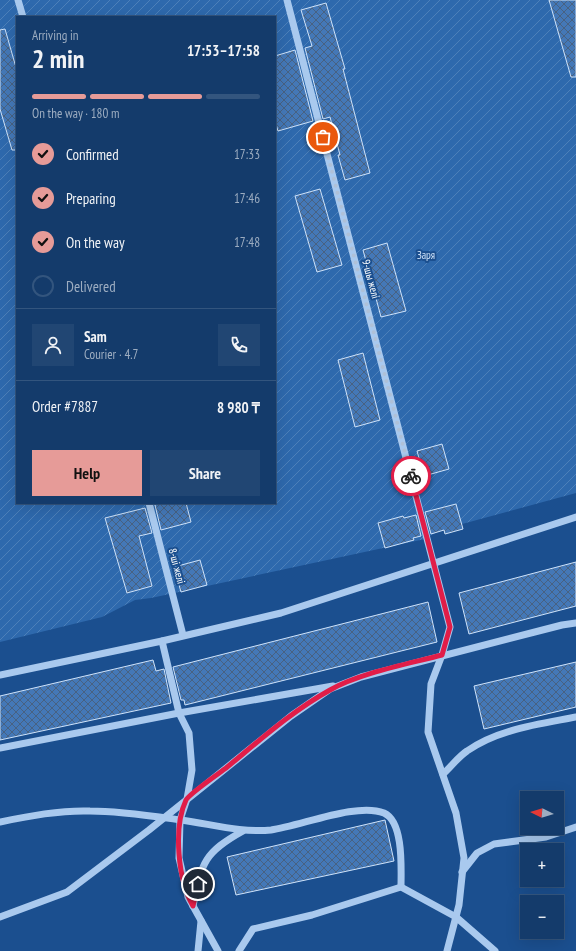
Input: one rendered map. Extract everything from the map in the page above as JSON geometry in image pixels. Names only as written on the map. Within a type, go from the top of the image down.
[{"type":"street","points":[[18,0],[23,16]]},
{"type":"street","name":"9-шы желі","points":[[288,0],[450,627],[442,655],[431,684],[428,732],[456,813],[464,858],[459,905],[447,951]]},
{"type":"street","name":"8-ші желі","points":[[149,504],[183,635]]},
{"type":"street","points":[[0,675],[162,641],[281,613],[576,517]]},
{"type":"street","points":[[0,918],[67,892],[291,716],[330,689],[362,677],[442,655],[562,625],[576,623]]},
{"type":"street","points":[[162,641],[179,713],[189,733],[192,770],[187,799],[180,820],[180,858],[188,897],[218,951]]},
{"type":"street","points":[[0,748],[179,713],[345,683]]},
{"type":"street","points":[[442,774],[467,751],[492,738],[528,727],[576,717]]},
{"type":"street","points":[[0,822],[31,815],[90,811],[180,820],[243,831],[272,830],[350,812],[371,809],[386,814],[396,828],[402,855],[401,887]]},
{"type":"street","points":[[462,872],[477,853],[494,844],[546,838],[576,827]]},
{"type":"street","points":[[193,906],[200,873],[211,852],[243,831]]},
{"type":"street","points":[[239,951],[253,929],[312,915],[401,887],[456,917],[495,951]]},
{"type":"street","points":[[198,951],[201,921]]},
{"type":"green space","name":"Заря","points":[[0,0],[576,0],[576,493],[440,530],[425,539],[151,598],[135,600],[102,617],[0,642]]},
{"type":"building","points":[[549,0],[576,0],[576,77],[571,77]]},
{"type":"building","points":[[326,3],[345,69],[343,69],[370,173],[345,180],[330,117],[323,119],[305,48],[312,46],[301,10]]},
{"type":"building","points":[[5,29],[16,68],[16,150],[12,150],[0,109],[0,30]]},
{"type":"building","points":[[295,50],[313,121],[278,131],[276,124],[276,56]]},
{"type":"building","points":[[320,189],[342,265],[317,272],[295,196]]},
{"type":"building","points":[[387,243],[406,311],[381,317],[363,250]]},
{"type":"building","points":[[363,353],[380,420],[355,427],[338,360]]},
{"type":"building","points":[[442,444],[449,469],[424,476],[417,451]]},
{"type":"building","points":[[186,504],[191,522],[161,530],[155,505]]},
{"type":"building","points":[[456,504],[463,529],[445,534],[444,530],[431,534],[425,512]]},
{"type":"building","points":[[145,508],[152,533],[139,536],[152,586],[127,593],[105,518]]},
{"type":"building","points":[[416,515],[421,536],[413,538],[414,540],[385,548],[378,523],[403,516],[404,518]]},
{"type":"building","points":[[200,560],[207,585],[181,592],[174,567]]},
{"type":"building","points":[[576,562],[576,606],[469,634],[459,593]]},
{"type":"building","points":[[428,602],[437,642],[185,705],[184,700],[181,700],[173,667]]},
{"type":"building","points":[[153,660],[156,671],[164,669],[171,703],[0,740],[0,696]]},
{"type":"building","points":[[576,662],[576,707],[484,729],[474,686]]},
{"type":"building","points":[[385,820],[394,861],[236,895],[227,857]]},
{"type":"way so far","points":[[323,137],[411,476]]},
{"type":"route","points":[[198,884],[193,906],[188,897],[180,858],[180,820],[187,799],[291,716],[330,689],[362,677],[442,655],[450,627],[411,476]]}]
